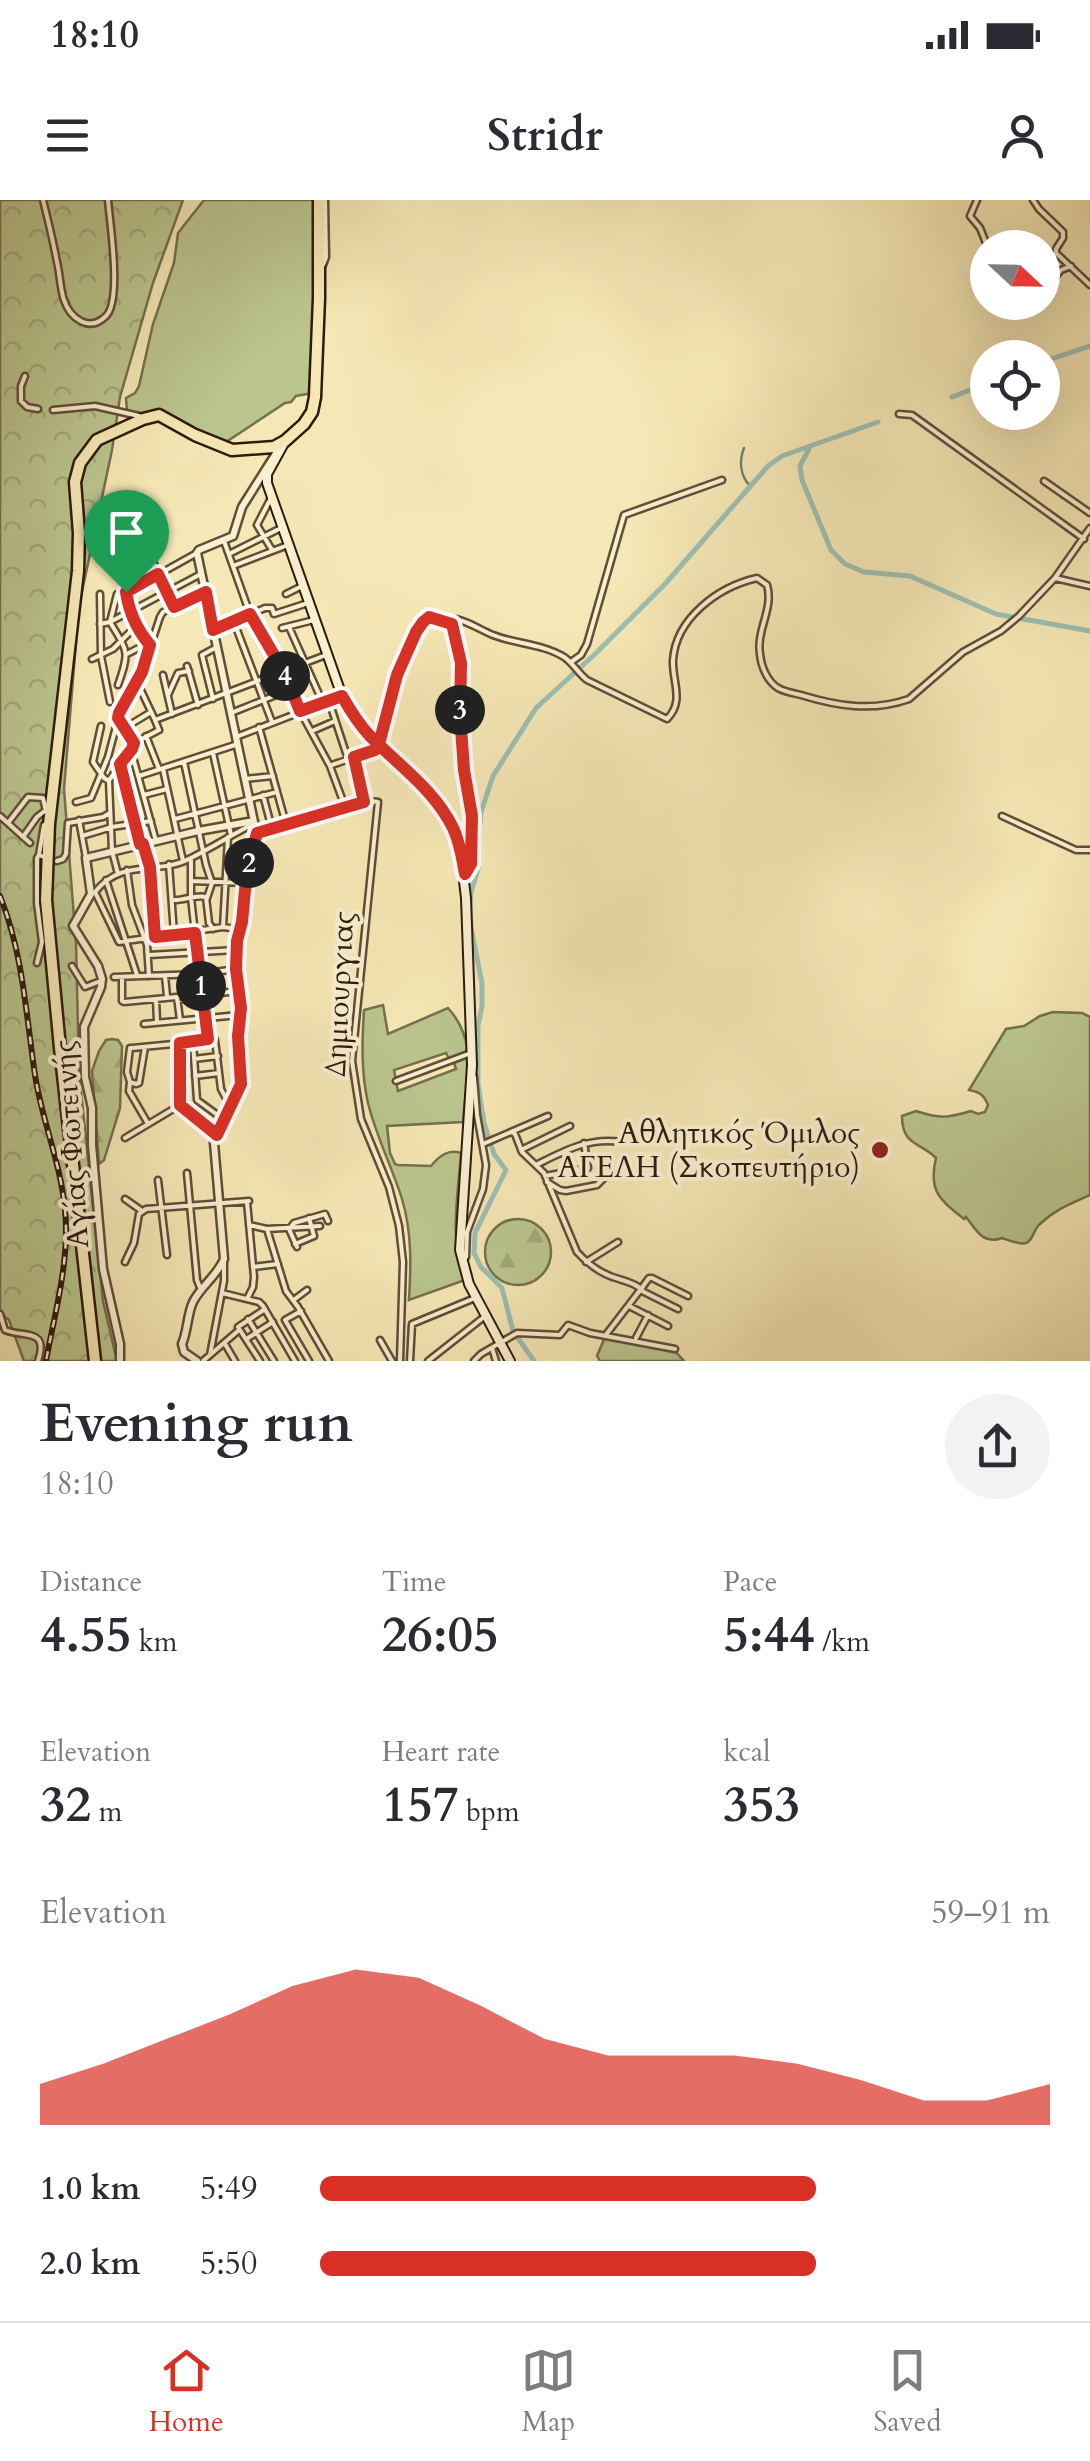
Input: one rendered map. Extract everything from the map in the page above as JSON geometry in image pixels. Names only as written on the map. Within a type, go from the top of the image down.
[{"type":"highway","points":[[98,1361],[56,951],[52,876],[58,783],[86,562],[81,478],[94,450],[119,429],[154,415],[236,451],[282,446],[304,424],[314,408],[322,200]]},
{"type":"main road","points":[[282,446],[266,477],[271,498],[342,696],[366,732],[435,798],[458,837],[465,874],[472,1053],[459,1237],[462,1261],[475,1298],[496,1345],[510,1361]]},
{"type":"street","points":[[43,200],[64,300],[74,318],[83,323],[102,320],[112,302],[114,267],[108,200]]},
{"type":"street","points":[[978,200],[970,217],[981,230]]},
{"type":"street","points":[[1033,200],[1063,232],[1056,252],[1090,286]]},
{"type":"street","points":[[1060,271],[1071,266]]},
{"type":"street","points":[[25,376],[21,400],[27,407],[38,409]]},
{"type":"street","points":[[53,410],[95,406],[143,419]]},
{"type":"street","points":[[899,414],[912,414],[1084,539]]},
{"type":"street","points":[[150,644],[131,611],[128,590],[199,550],[233,536],[242,506],[282,446]]},
{"type":"street","points":[[571,662],[587,644],[624,515],[722,480]]},
{"type":"street","points":[[1044,480],[1090,513]]},
{"type":"street","points":[[271,498],[257,522],[272,550]]},
{"type":"street","points":[[229,554],[282,528]]},
{"type":"street","points":[[452,624],[459,619],[492,635],[559,654],[577,671],[625,700],[668,719],[678,695],[674,655],[684,624],[713,599],[757,578],[769,589],[769,606],[759,644],[760,660],[780,689],[840,706],[898,703],[909,700],[964,652],[1017,617],[1056,578],[1090,528]]},
{"type":"street","points":[[224,541],[250,614],[284,672],[345,806]]},
{"type":"street","points":[[233,566],[288,546]]},
{"type":"street","points":[[197,553],[257,833],[236,950],[241,1084],[214,1149],[224,1262],[210,1355]]},
{"type":"street","points":[[152,560],[174,607]]},
{"type":"street","points":[[100,624],[202,574]]},
{"type":"street","points":[[1056,578],[1090,586]]},
{"type":"street","points":[[286,594],[302,586]]},
{"type":"street","points":[[76,802],[90,798],[102,773],[122,704],[137,682],[161,614],[206,592]]},
{"type":"street","points":[[100,594],[102,656],[110,702]]},
{"type":"street","points":[[117,594],[110,622],[126,654],[118,685]]},
{"type":"street","points":[[213,630],[267,608],[272,608],[274,614],[308,603]]},
{"type":"street","points":[[330,766],[375,750],[397,675],[423,622],[432,618],[452,624]]},
{"type":"street","points":[[314,620],[285,628],[306,663],[322,703]]},
{"type":"street","points":[[234,622],[272,722]]},
{"type":"street","points":[[452,624],[461,663],[464,770],[472,816],[471,864],[465,874]]},
{"type":"street","points":[[92,659],[114,649],[137,625]]},
{"type":"street","points":[[126,654],[150,644]]},
{"type":"street","points":[[212,700],[202,654],[217,647]]},
{"type":"street","points":[[155,720],[326,656]]},
{"type":"street","points":[[167,696],[178,674],[188,668],[198,705]]},
{"type":"street","points":[[162,676],[172,714]]},
{"type":"street","points":[[118,874],[112,850],[109,781],[134,743],[159,730],[137,682]]},
{"type":"street","points":[[231,713],[291,689]]},
{"type":"street","points":[[139,776],[212,753],[272,722],[342,696]]},
{"type":"street","points":[[257,833],[364,802],[352,757],[346,753],[329,700]]},
{"type":"street","points":[[126,729],[150,712]]},
{"type":"street","points":[[118,718],[134,743]]},
{"type":"street","points":[[312,731],[335,721]]},
{"type":"street","points":[[101,726],[93,762],[109,781]]},
{"type":"street","points":[[259,728],[286,824]]},
{"type":"street","points":[[146,736],[161,769],[184,861]]},
{"type":"street","points":[[131,750],[156,841]]},
{"type":"street","points":[[212,753],[230,836],[223,927]]},
{"type":"street","points":[[184,762],[212,886],[207,898],[208,919],[213,929]]},
{"type":"street","points":[[120,764],[150,867],[155,937]]},
{"type":"street","points":[[245,778],[273,776]]},
{"type":"street","points":[[144,795],[167,789]]},
{"type":"street","points":[[174,819],[277,792]]},
{"type":"street","points":[[263,795],[272,829]]},
{"type":"street","points":[[8,823],[28,797],[43,798],[46,810],[37,902],[42,942],[37,963]]},
{"type":"street","name":"Δημιουργιας","points":[[364,802],[378,802],[352,1061],[361,1119],[389,1187],[398,1226],[402,1262],[400,1361]]},
{"type":"street","points":[[23,837],[46,810]]},
{"type":"street","points":[[57,861],[66,854],[66,824],[110,813]]},
{"type":"street","points":[[0,816],[30,843]]},
{"type":"street","points":[[1002,816],[1075,850],[1090,850]]},
{"type":"street","points":[[72,966],[86,988],[102,982],[98,966],[73,926],[91,894],[79,820]]},
{"type":"street","points":[[82,836],[150,822]]},
{"type":"street","points":[[86,858],[228,824],[255,822]]},
{"type":"street","points":[[239,929],[223,927],[118,941],[96,891],[106,880],[126,870],[191,859],[255,822]]},
{"type":"street","points":[[191,859],[191,898],[208,1039]]},
{"type":"street","points":[[170,864],[174,934]]},
{"type":"street","points":[[126,870],[130,900],[149,955],[149,976]]},
{"type":"street","points":[[106,880],[138,977]]},
{"type":"street","points":[[192,881],[246,884]]},
{"type":"street","points":[[172,900],[198,895],[207,898]]},
{"type":"street","points":[[149,955],[236,950]]},
{"type":"street","points":[[114,977],[236,969]]},
{"type":"street","points":[[166,976],[167,997]]},
{"type":"street","points":[[122,977],[122,1002],[240,991]]},
{"type":"street","name":"Αγίας Φωτεινής","points":[[102,982],[84,1027],[85,1077],[92,1108],[103,1270],[120,1361]]},
{"type":"street","points":[[178,997],[180,1020]]},
{"type":"street","points":[[156,998],[158,1022]]},
{"type":"street","points":[[144,1024],[240,1015]]},
{"type":"street","points":[[148,1124],[129,1090],[126,1072],[130,1048],[208,1039],[217,1042],[221,1088],[230,1106]]},
{"type":"street","points":[[193,1042],[198,1103],[224,1119]]},
{"type":"street","points":[[180,1043],[180,1105]]},
{"type":"street","points":[[130,1082],[140,1083],[145,1046]]},
{"type":"street","points":[[396,1081],[472,1053]]},
{"type":"street","points":[[194,1059],[218,1056]]},
{"type":"street","points":[[462,1261],[483,1189],[489,1142],[477,1115],[472,1067]]},
{"type":"street","points":[[195,1076],[219,1073]]},
{"type":"street","points":[[125,1138],[180,1105]]},
{"type":"street","points":[[180,1105],[217,1135]]},
{"type":"street","points":[[489,1142],[548,1116]]},
{"type":"street","points":[[521,1150],[570,1126]]},
{"type":"street","points":[[512,1132],[521,1150],[553,1189],[577,1252],[586,1262],[615,1279],[632,1282],[678,1309]]},
{"type":"street","points":[[536,1165],[584,1142],[621,1142]]},
{"type":"street","points":[[546,1179],[588,1168],[584,1142]]},
{"type":"street","points":[[565,1151],[569,1170]]},
{"type":"street","points":[[553,1189],[597,1185],[611,1171]]},
{"type":"street","points":[[186,1173],[197,1280],[202,1290]]},
{"type":"street","points":[[158,1180],[167,1255]]},
{"type":"street","points":[[124,1199],[142,1211]]},
{"type":"street","points":[[126,1262],[142,1211],[152,1207],[248,1202],[254,1286],[247,1299]]},
{"type":"street","points":[[289,1227],[325,1214],[328,1221]]},
{"type":"street","points":[[289,1227],[296,1246],[314,1236],[309,1218]]},
{"type":"street","points":[[250,1225],[267,1229],[320,1226]]},
{"type":"street","points":[[267,1229],[286,1291],[329,1361]]},
{"type":"street","points":[[586,1262],[618,1242]]},
{"type":"street","points":[[224,1262],[192,1304],[181,1346],[200,1361],[240,1330]]},
{"type":"street","points":[[253,1267],[279,1264]]},
{"type":"street","points":[[605,1336],[646,1280],[652,1278],[688,1296]]},
{"type":"street","points":[[293,1301],[307,1290]]},
{"type":"street","points":[[222,1294],[259,1302],[295,1361]]},
{"type":"street","points":[[410,1361],[412,1324],[475,1298]]},
{"type":"street","points":[[630,1306],[668,1326]]},
{"type":"street","points":[[260,1361],[238,1327],[263,1310]]},
{"type":"street","points":[[300,1311],[286,1320],[308,1361]]},
{"type":"street","points":[[0,1314],[5,1330],[37,1338],[41,1348],[38,1361]]},
{"type":"street","points":[[635,1340],[648,1316]]},
{"type":"street","points":[[428,1361],[484,1317]]},
{"type":"street","points":[[248,1319],[274,1361]]},
{"type":"street","points":[[246,1339],[271,1324]]},
{"type":"street","points":[[474,1361],[515,1334],[560,1335],[568,1325],[605,1336],[676,1348]]},
{"type":"street","points":[[380,1340],[392,1361]]},
{"type":"street","points":[[224,1344],[236,1361]]},
{"type":"street","points":[[496,1345],[496,1361]]},
{"type":"street","points":[[224,1361],[231,1354]]},
{"type":"green space","points":[[0,200],[183,200],[153,283],[120,397],[79,606],[64,789],[76,943],[79,1073],[103,1301],[117,1361],[24,1361],[9,1320],[0,1313]]},
{"type":"green space","points":[[204,200],[316,200],[313,393],[296,396],[226,442],[147,414],[127,411],[126,398],[139,386],[153,324],[174,263],[178,233]]},
{"type":"green space","points":[[383,1005],[388,1034],[448,1008],[458,1021],[467,1048],[463,1122],[387,1126],[395,1164],[431,1166],[444,1154],[461,1153],[456,1233],[465,1280],[409,1300],[408,1224],[368,1103],[363,1057],[364,1010]],"holes":[[[446,1053],[456,1069],[398,1091],[394,1070]]]},
{"type":"green space","points":[[1053,1012],[1090,1017],[1090,1195],[1052,1214],[1026,1243],[990,1240],[942,1200],[935,1187],[936,1158],[909,1138],[902,1116],[916,1111],[944,1117],[985,1112],[985,1099],[969,1090],[1006,1029],[1024,1026]]},
{"type":"green space","points":[[112,1039],[122,1046],[120,1108],[104,1160],[99,1164],[92,1071],[99,1051],[106,1040]]},
{"type":"green space","points":[[518,1219],[542,1228],[551,1252],[542,1276],[518,1285],[494,1276],[485,1252],[494,1228]]},
{"type":"green space","points":[[605,1337],[674,1350],[684,1361],[600,1361],[597,1356]]},
{"type":"waterway","points":[[1060,356],[1090,346]]},
{"type":"waterway","points":[[952,397],[970,390]]},
{"type":"waterway","points":[[480,823],[493,776],[536,708],[665,584],[768,466],[782,456],[878,422]]},
{"type":"waterway","points":[[744,448],[741,468],[750,486]]},
{"type":"waterway","points":[[809,449],[800,466],[802,480],[831,550],[845,564],[864,572],[910,576],[996,614],[1090,631]]},
{"type":"waterway","points":[[479,828],[478,869],[470,907],[482,983],[478,1084],[494,1154],[506,1170],[475,1233],[474,1253],[481,1267],[502,1288],[513,1331],[534,1361]]},
{"type":"railway","points":[[0,896],[19,962],[38,1092],[65,1210],[64,1267],[46,1361]]},
{"type":"place","name":"Αθλητικός Όμιλος ΑΓΕΛΗ (Σκοπευτήριο)","points":[[880,1150]]},
{"type":"route","points":[[126,592],[131,611],[150,645],[142,672],[119,713],[118,718],[134,743],[120,764],[140,844],[150,867],[155,937],[195,933],[208,1039],[180,1043],[179,1101],[185,1111],[217,1135],[241,1084],[237,941],[247,869],[257,833],[364,802],[354,757],[375,750],[379,744],[394,683],[420,626],[429,617],[447,621],[452,624],[459,646],[464,770],[472,824],[471,864],[465,874],[458,837],[435,798],[381,747],[366,732],[342,696],[300,711],[284,672],[250,614],[213,630],[206,592],[174,607],[158,574],[126,592]]}]
